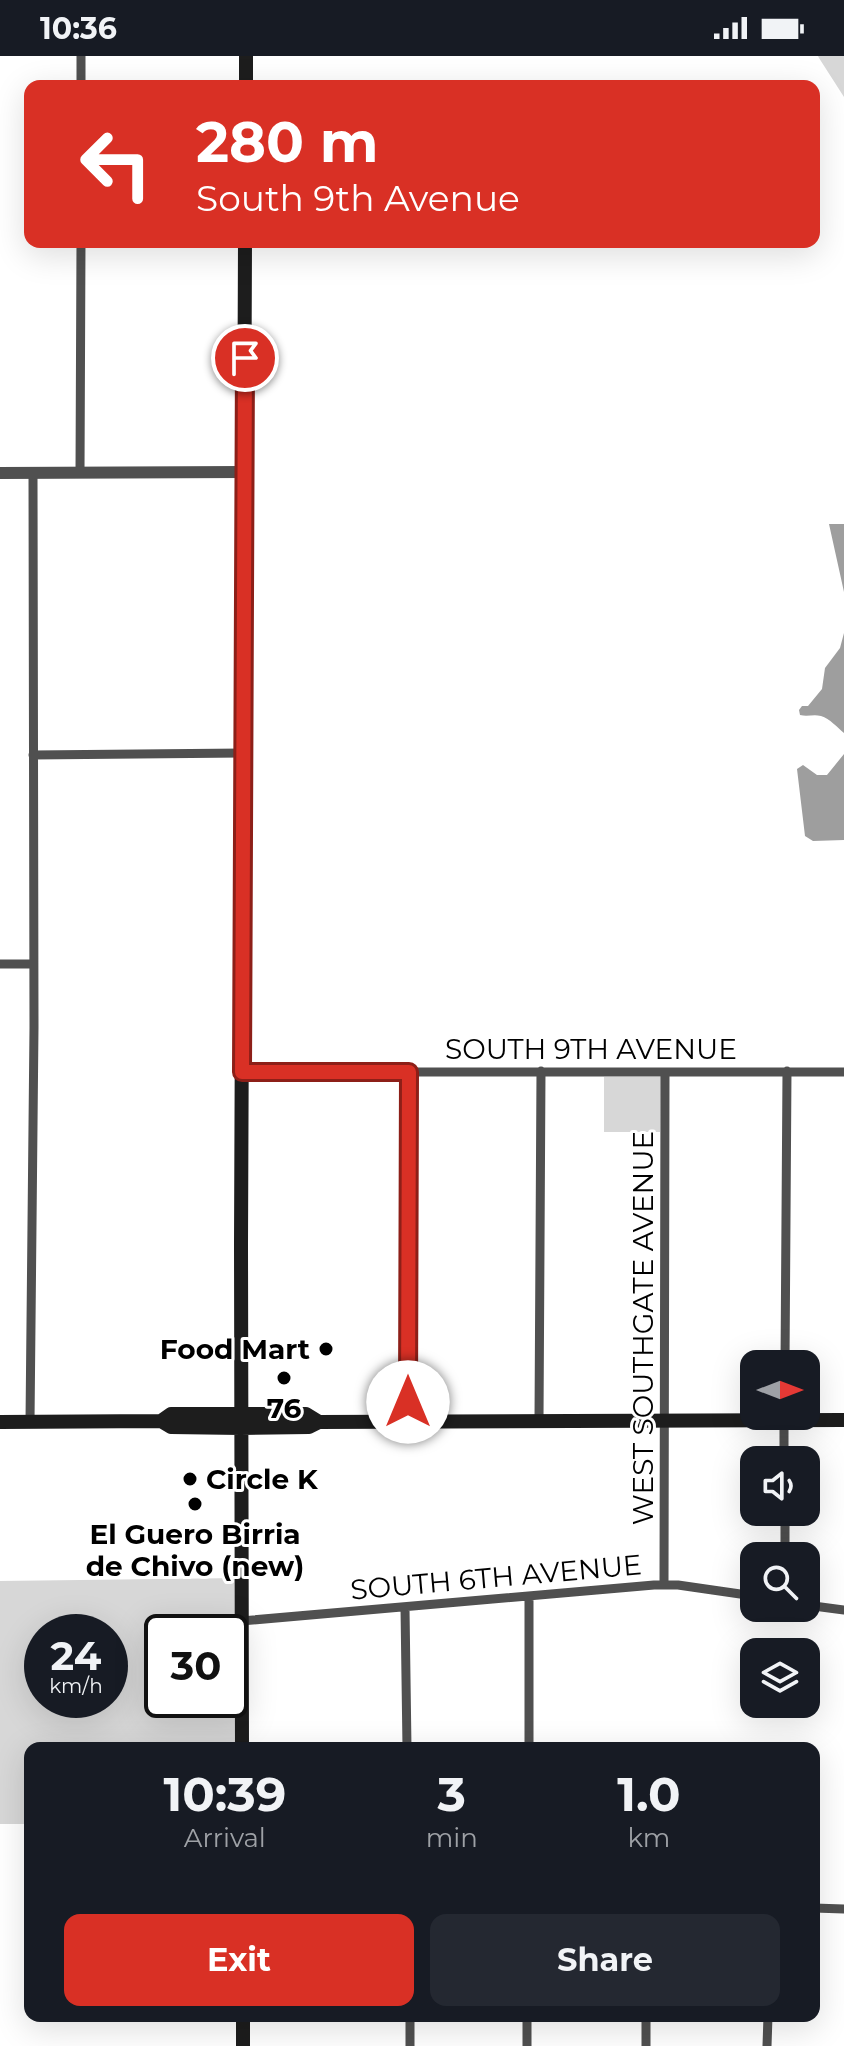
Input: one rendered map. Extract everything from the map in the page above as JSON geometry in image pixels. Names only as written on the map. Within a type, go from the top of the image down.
[{"type":"main road","points":[[246,56],[246,80]]},
{"type":"main road","points":[[241,1614],[245,248]]},
{"type":"main road","points":[[0,1422],[161,1421],[171,1414],[241,1421],[306,1414],[319,1422],[740,1418]]},
{"type":"main road","points":[[820,1419],[844,1420]]},
{"type":"main road","points":[[242,1718],[242,1742]]},
{"type":"main road","points":[[243,2022],[243,2046]]},
{"type":"street","points":[[81,56],[81,80]]},
{"type":"street","points":[[80,473],[81,248]]},
{"type":"street","points":[[0,473],[244,472]]},
{"type":"street","points":[[30,1422],[33,473]]},
{"type":"street","points":[[33,755],[243,753]]},
{"type":"street","points":[[0,964],[33,964]]},
{"type":"street","points":[[539,1419],[541,1071]]},
{"type":"street","points":[[785,1350],[787,1071]]},
{"type":"street","name":"SOUTH 9TH AVENUE","points":[[242,1072],[844,1072]]},
{"type":"street","points":[[408,1420],[409,1072]]},
{"type":"street","name":"WEST SOUTHGATE AVENUE","points":[[664,1585],[665,1072]]},
{"type":"street","name":"SOUTH 6TH AVENUE","points":[[248,1620],[664,1585],[740,1594]]},
{"type":"street","points":[[529,1596],[529,1742]]},
{"type":"street","points":[[820,1607],[844,1610]]},
{"type":"street","points":[[405,1608],[407,1742]]},
{"type":"street","points":[[820,1908],[844,1909]]},
{"type":"street","points":[[410,2022],[410,2046]]},
{"type":"street","points":[[527,2022],[527,2046]]},
{"type":"street","points":[[646,2022],[646,2046]]},
{"type":"street","points":[[767,2046],[768,2022]]},
{"type":"shaded area","points":[[844,56],[844,97],[819,58]]},
{"type":"shaded area","points":[[829,524],[844,524],[844,592]]},
{"type":"shaded area","points":[[844,633],[844,733],[824,717],[800,715],[799,710],[802,706],[808,706],[822,689],[825,668],[840,648]]},
{"type":"shaded area","points":[[844,754],[844,840],[813,841],[805,836],[797,769],[803,765],[817,775],[827,775]]},
{"type":"shaded area","points":[[604,1077],[661,1077],[660,1132],[604,1132]]},
{"type":"shaded area","points":[[240,1578],[240,1614],[144,1614],[144,1718],[242,1718],[242,1742],[24,1742],[24,1824],[0,1824],[0,1581]]},
{"type":"place","name":"Food Mart","points":[[326,1349]]},
{"type":"place","name":"76","points":[[284,1378]]},
{"type":"place","name":"Circle K","points":[[190,1479]]},
{"type":"place","name":"El Guero Birria de Chivo (new)","points":[[195,1504]]},
{"type":"route","points":[[245,358],[242,1072],[409,1072],[408,1402]]}]
